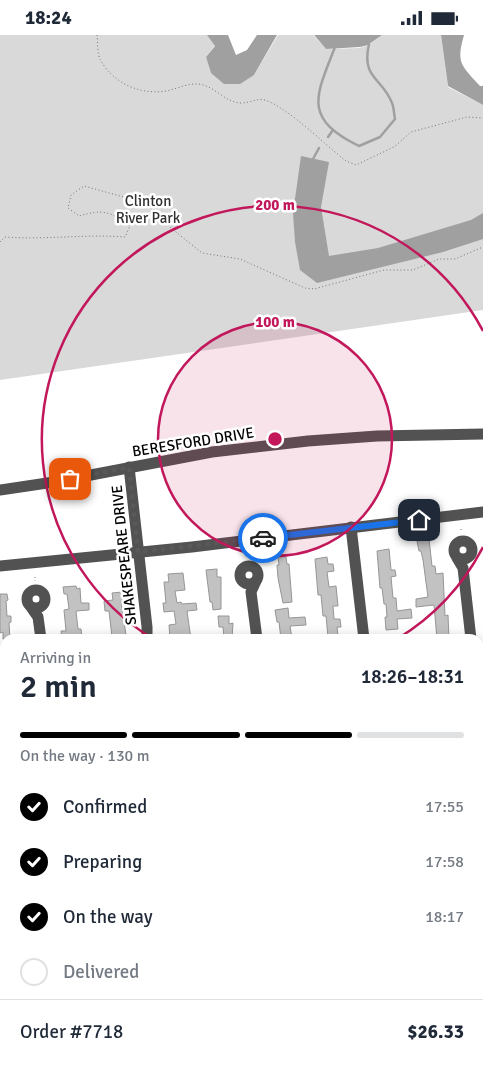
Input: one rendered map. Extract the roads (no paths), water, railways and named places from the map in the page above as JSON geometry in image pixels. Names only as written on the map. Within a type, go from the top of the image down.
[{"type":"street","name":"BERESFORD DRIVE","points":[[0,490],[54,482],[212,452],[308,441],[377,436],[483,434]]},
{"type":"street","name":"SHAKESPEARE DRIVE","points":[[129,467],[147,634]]},
{"type":"street","points":[[0,566],[483,512]]},
{"type":"street","points":[[351,527],[363,634]]},
{"type":"street","points":[[463,561],[470,634]]},
{"type":"street","points":[[250,585],[256,634]]},
{"type":"street","points":[[38,610],[40,634]]},
{"type":"waterway","points":[[335,47],[319,92],[318,104],[321,115],[329,126],[341,136],[359,146],[380,137],[395,119],[393,105],[388,94],[370,71],[367,56],[369,44]]},
{"type":"waterway","points":[[328,137],[333,130]]},
{"type":"waterway","points":[[313,159],[319,148]]},
{"type":"park label","name":"Clinton River Park","points":[[148,210]]}]
